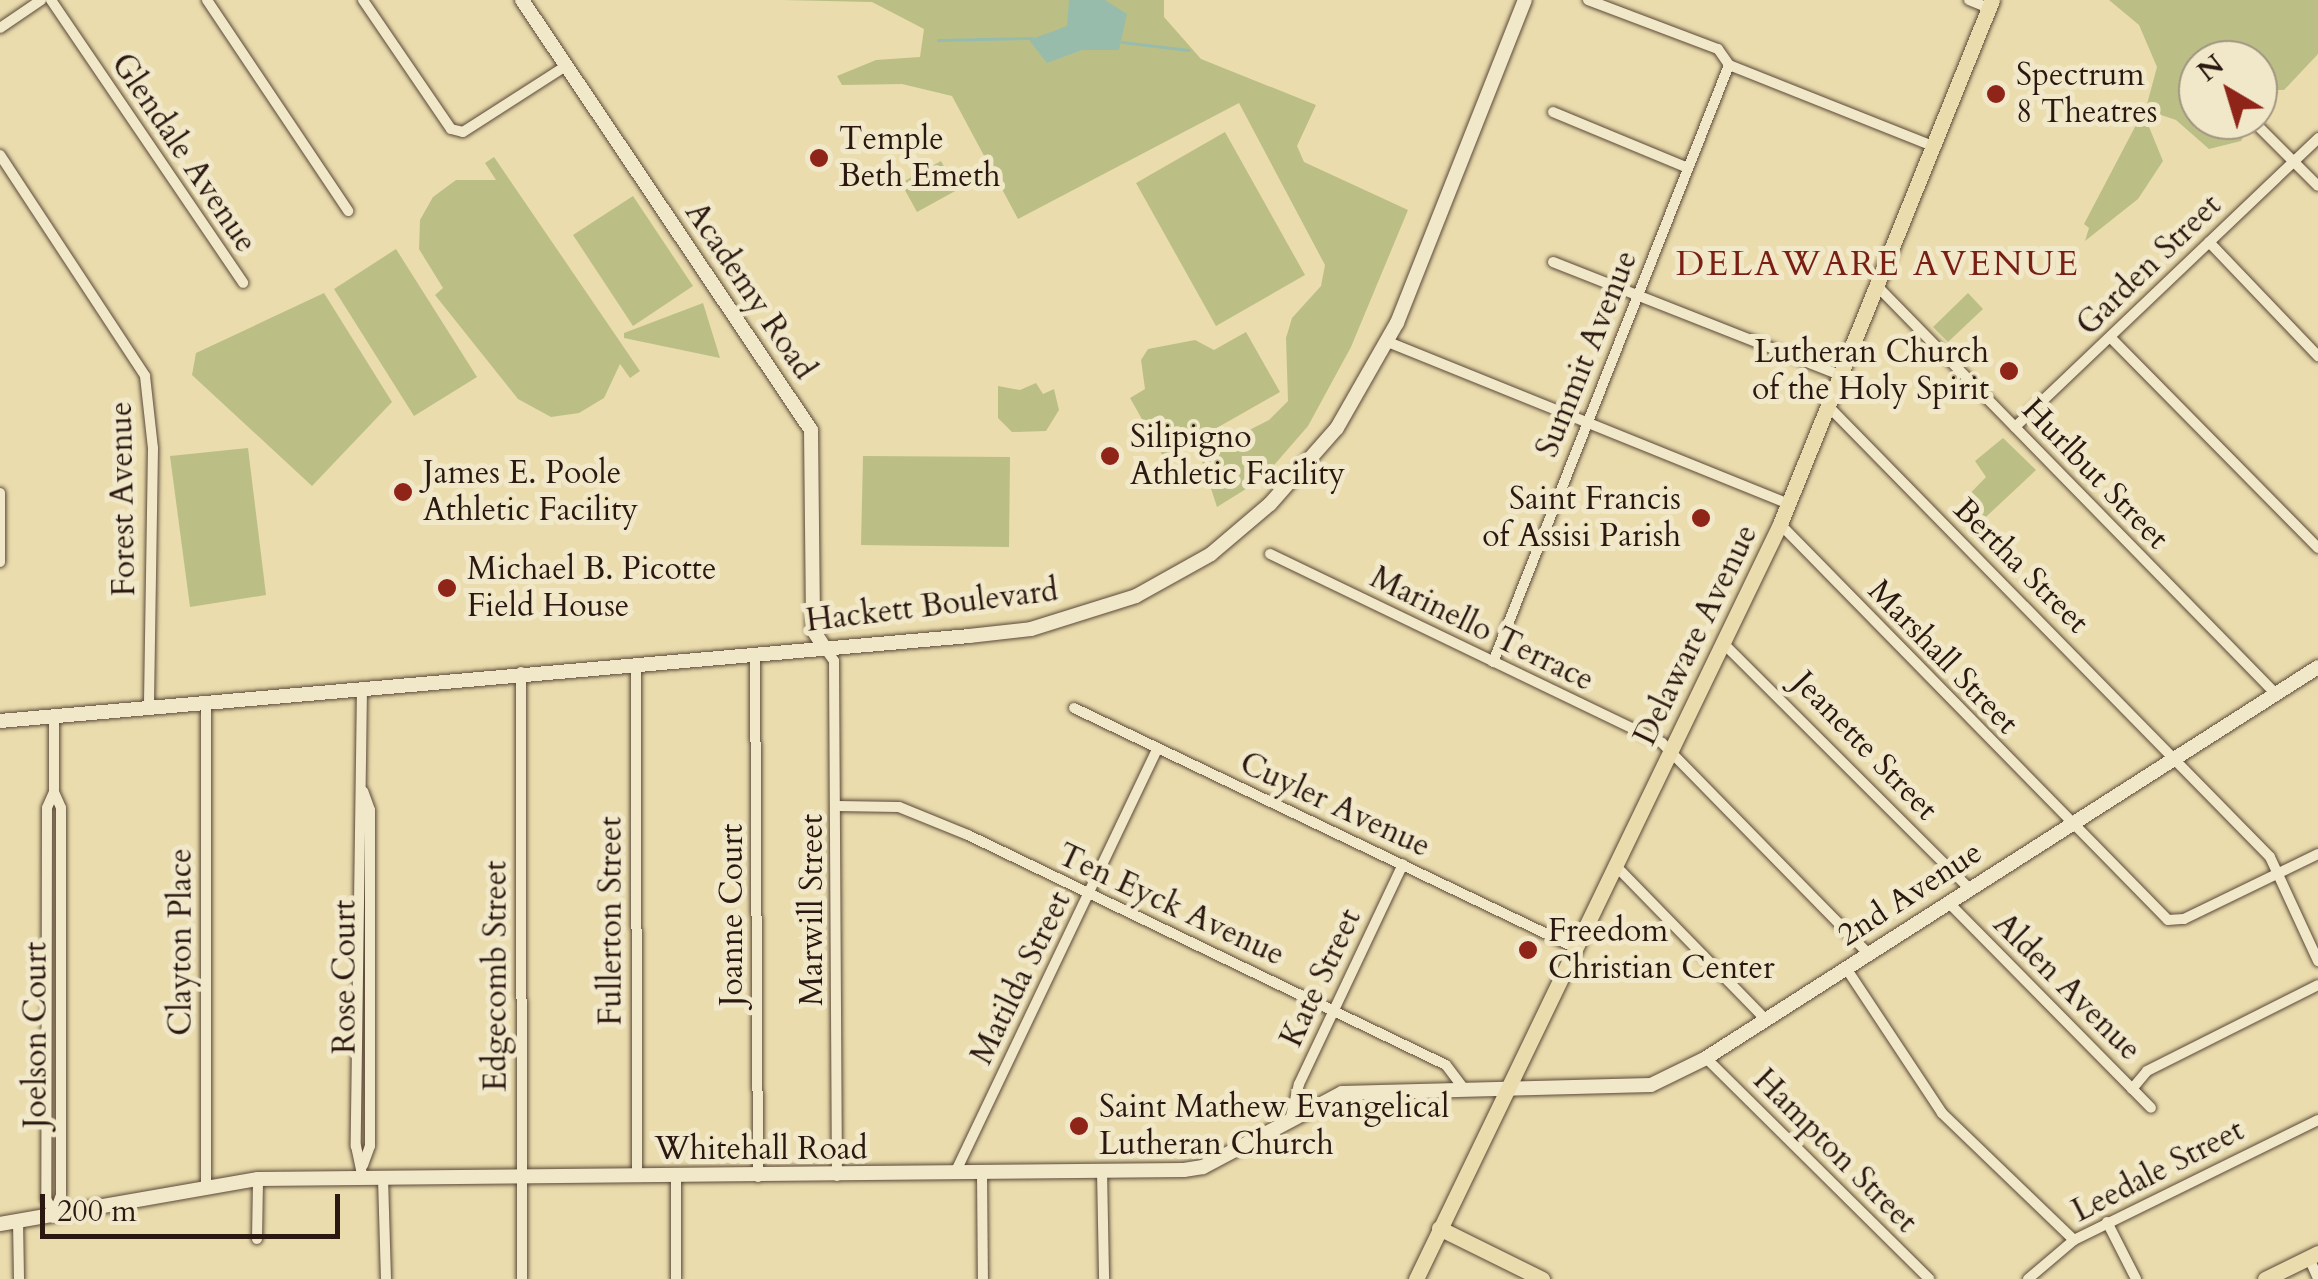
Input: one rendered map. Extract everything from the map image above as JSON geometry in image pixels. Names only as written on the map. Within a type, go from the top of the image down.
[{"type":"main road","name":"Delaware Avenue","points":[[1416,1279],[1780,524],[1831,409],[1990,4]]},
{"type":"main road","points":[[1439,1228],[1542,1279]]},
{"type":"main road","points":[[2274,1278],[2314,1256]]},
{"type":"street","points":[[0,28],[41,0]]},
{"type":"street","name":"Glendale Avenue","points":[[51,0],[242,284]]},
{"type":"street","points":[[207,0],[348,211]]},
{"type":"street","points":[[362,0],[452,129],[463,132],[566,66]]},
{"type":"street","name":"Academy Road","points":[[522,0],[810,430],[813,630],[824,646]]},
{"type":"street","name":"Hackett Boulevard","points":[[0,721],[1032,629],[1100,610],[1167,580],[1211,554],[1300,473],[1337,428],[1388,342],[1525,0]]},
{"type":"street","points":[[1588,0],[1718,49],[1729,65],[1935,147]]},
{"type":"street","points":[[1969,0],[1990,4]]},
{"type":"street","name":"Summit Avenue","points":[[1493,662],[1729,65]]},
{"type":"street","points":[[1553,112],[1688,168]]},
{"type":"street","name":"Garden Street","points":[[2014,428],[2318,138]]},
{"type":"street","points":[[2272,140],[2318,186]]},
{"type":"street","name":"Forest Avenue","points":[[0,156],[146,376],[153,448],[149,707]]},
{"type":"street","points":[[2209,242],[2318,356]]},
{"type":"street","points":[[1554,262],[1844,376]]},
{"type":"street","name":"Hurlbut Street","points":[[1879,288],[2275,694]]},
{"type":"street","points":[[2111,338],[2318,548]]},
{"type":"street","points":[[1388,342],[1789,504]]},
{"type":"street","name":"Bertha Street","points":[[1831,409],[2270,856],[2318,961]]},
{"type":"street","points":[[0,493],[0,562]]},
{"type":"street","name":"Marshall Street","points":[[1780,524],[2154,911],[2172,921],[2276,874]]},
{"type":"street","name":"Marinello Terrace","points":[[1270,554],[1671,752],[1868,953]]},
{"type":"street","name":"Jeanette Street","points":[[1723,643],[1969,888]]},
{"type":"street","name":"Marwill Street","points":[[824,646],[834,662],[837,1176]]},
{"type":"street","name":"Joanne Court","points":[[755,654],[758,1177]]},
{"type":"street","name":"Fullerton Street","points":[[636,665],[637,1177]]},
{"type":"street","name":"2nd Avenue","points":[[1508,1090],[1631,1089],[1672,1079],[2318,667]]},
{"type":"street","name":"Edgecomb Street","points":[[521,672],[522,1279]]},
{"type":"street","name":"Rose Court","points":[[362,688],[362,790],[356,808],[356,1146],[362,1172]]},
{"type":"street","name":"Clayton Place","points":[[206,701],[206,1184]]},
{"type":"street","name":"Cuyler Avenue","points":[[1074,708],[1576,948]]},
{"type":"street","points":[[0,710],[0,721]]},
{"type":"street","name":"Joelson Court","points":[[54,716],[61,900],[61,1194],[54,1213]]},
{"type":"street","name":"Matilda Street","points":[[955,1173],[1157,750]]},
{"type":"street","name":"Joelson Court","points":[[54,792],[47,808],[46,1098],[46,1199],[54,1213]]},
{"type":"street","name":"Ten Eyck Avenue","points":[[837,806],[912,811],[1446,1065],[1465,1090]]},
{"type":"street","points":[[2276,874],[2318,854]]},
{"type":"street","name":"Kate Street","points":[[1291,1116],[1333,1010],[1403,864]]},
{"type":"street","points":[[1615,865],[1766,1020]]},
{"type":"street","points":[[47,900],[61,900]]},
{"type":"street","name":"Alden Avenue","points":[[1948,902],[2151,1108]]},
{"type":"street","points":[[1846,968],[1942,1113],[2074,1240]]},
{"type":"street","points":[[2132,1088],[2148,1071],[2318,985]]},
{"type":"street","points":[[47,1003],[61,1003]]},
{"type":"street","name":"Hampton Street","points":[[1706,1058],[1929,1279]]},
{"type":"street","name":"Whitehall Road","points":[[0,1224],[206,1184],[362,1172],[383,1178],[758,1177],[1203,1166],[1291,1116],[1342,1093],[1508,1090]]},
{"type":"street","points":[[46,1098],[61,1098]]},
{"type":"street","name":"Leedale Street","points":[[2028,1279],[2074,1240],[2318,1120]]},
{"type":"street","points":[[1102,1170],[1104,1279]]},
{"type":"street","points":[[982,1172],[983,1279]]},
{"type":"street","points":[[676,1177],[676,1279]]},
{"type":"street","points":[[383,1178],[386,1279]]},
{"type":"street","points":[[257,1238],[258,1179]]},
{"type":"street","points":[[18,1221],[19,1279]]},
{"type":"street","points":[[2108,1222],[2136,1279]]},
{"type":"street","points":[[2314,1256],[2318,1278]]},
{"type":"green space","points":[[782,0],[1164,0],[1164,17],[1201,59],[1316,105],[1297,146],[1304,162],[1408,210],[1351,347],[1308,426],[1262,479],[1217,507],[1200,455],[1269,420],[1288,401],[1286,338],[1292,318],[1321,286],[1325,265],[1239,103],[1018,219],[952,96],[902,84],[842,85],[837,76],[876,60],[920,57],[924,29],[872,2]]},
{"type":"green space","points":[[2109,0],[2318,0],[2318,54],[2284,90],[2278,90],[2278,40],[2178,40],[2178,122],[2158,114],[2149,127],[2163,161],[2138,199],[2085,241],[2089,228],[2084,224],[2147,104],[2157,67],[2139,25]]},
{"type":"green space","points":[[1225,132],[1305,275],[1216,326],[1136,183]]},
{"type":"green space","points":[[2199,140],[2242,140],[2241,141],[2209,149]]},
{"type":"green space","points":[[494,157],[640,371],[630,378],[620,364],[604,398],[579,413],[551,417],[518,399],[435,295],[443,288],[419,249],[420,220],[433,197],[456,180],[496,180],[485,163]]},
{"type":"green space","points":[[941,161],[957,190],[917,212],[901,183]]},
{"type":"green space","points":[[633,196],[693,286],[633,326],[573,235]]},
{"type":"green space","points":[[396,249],[477,377],[414,416],[334,289]]},
{"type":"green space","points":[[324,293],[392,402],[312,486],[192,375],[196,353]]},
{"type":"green space","points":[[1968,293],[1983,309],[1948,342],[1933,327]]},
{"type":"green space","points":[[703,303],[720,358],[624,338],[624,333]]},
{"type":"green space","points":[[1246,332],[1280,392],[1164,458],[1130,398],[1145,389],[1141,360],[1148,349],[1195,340],[1214,350]]},
{"type":"green space","points":[[1036,383],[1043,394],[1054,389],[1059,410],[1046,431],[1012,432],[998,418],[998,386],[1020,390]]},
{"type":"green space","points":[[2003,438],[2036,470],[1972,530],[1953,511],[1986,477],[1975,461]]},
{"type":"green space","points":[[248,448],[266,595],[190,607],[170,456]]},
{"type":"green space","points":[[863,456],[1010,457],[1009,547],[861,545]]},
{"type":"shaded area","points":[[1069,0],[1105,0],[1127,14],[1119,50],[1082,50],[1047,63],[1029,40],[1067,26]]},
{"type":"waterway","points":[[938,40],[1032,38]]},
{"type":"waterway","points":[[1122,42],[1189,50]]},
{"type":"place","name":"Spectrum 8 Theatres","points":[[1996,94]]},
{"type":"place","name":"Temple Beth Emeth","points":[[819,158]]},
{"type":"place","name":"Lutheran Church of the Holy Spirit","points":[[2009,371]]},
{"type":"place","name":"Silipigno Athletic Facility","points":[[1110,456]]},
{"type":"place","name":"James E. Poole Athletic Facility","points":[[403,492]]},
{"type":"place","name":"Saint Francis of Assisi Parish","points":[[1701,518]]},
{"type":"place","name":"Michael B. Picotte Field House","points":[[447,588]]},
{"type":"place","name":"Freedom Christian Center","points":[[1528,950]]},
{"type":"place","name":"Saint Mathew Evangelical Lutheran Church","points":[[1079,1126]]},
{"type":"district","name":"DELAWARE AVENUE","points":[[1878,264]]}]
